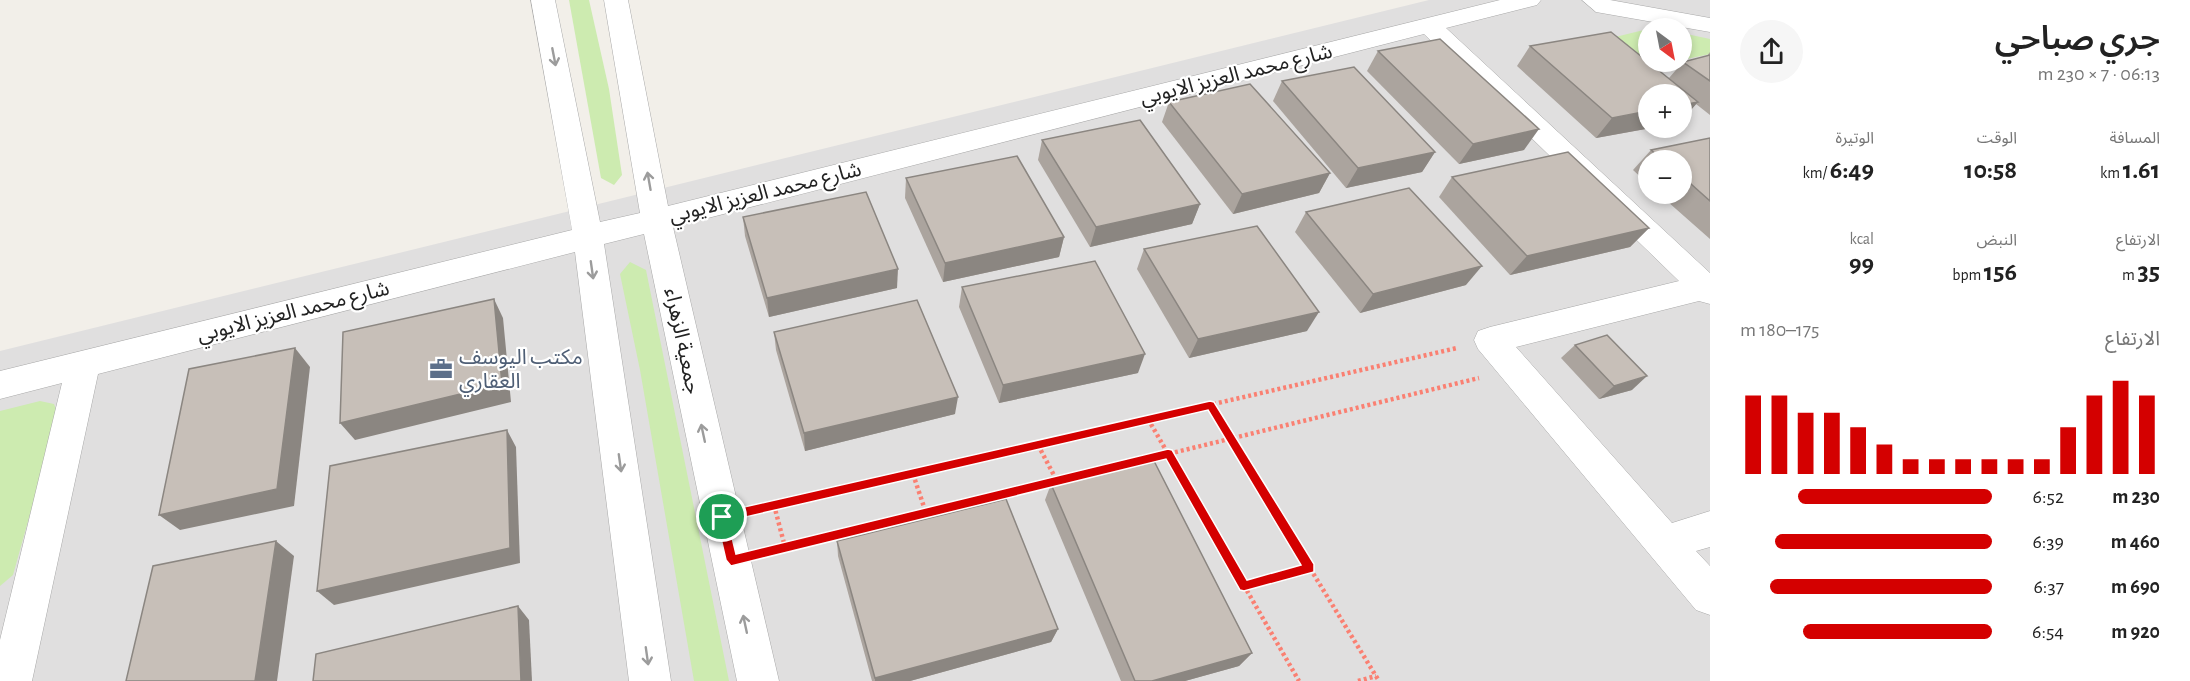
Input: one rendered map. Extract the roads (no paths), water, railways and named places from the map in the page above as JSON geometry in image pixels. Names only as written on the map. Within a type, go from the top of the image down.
[{"type":"street","points":[[543,0],[588,237],[651,681]]},
{"type":"street","name":"جمعية الزهراء","points":[[616,0],[656,219],[758,681]]},
{"type":"street","name":"شارع محمد العزيز الايوبي","points":[[0,385],[1529,0]]},
{"type":"street","points":[[1594,0],[1605,8],[1710,25]]},
{"type":"street","points":[[1428,26],[1707,290]]},
{"type":"street","points":[[1707,290],[1490,340],[1710,596]]},
{"type":"street","points":[[11,681],[84,363]]},
{"type":"street","points":[[1665,543],[1710,529]]},
{"type":"place","name":"مكتب اليوسف العقاري","points":[[441,369]]}]
